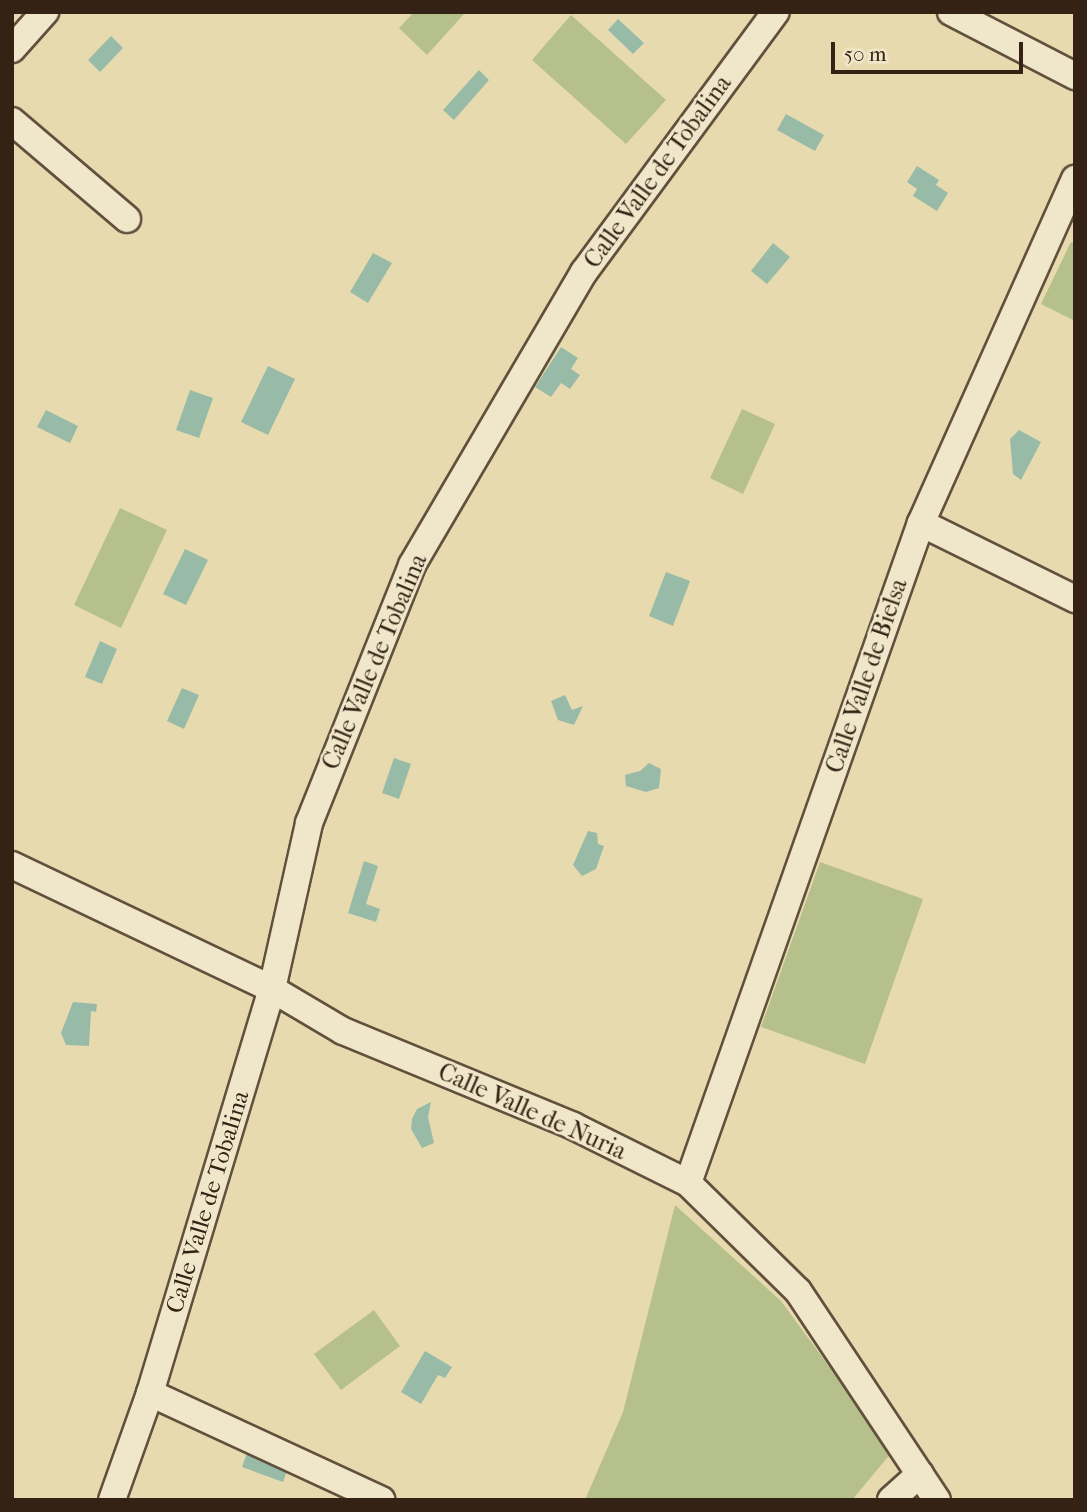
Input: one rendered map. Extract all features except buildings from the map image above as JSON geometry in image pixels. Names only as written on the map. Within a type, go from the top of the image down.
[{"type":"street","points":[[12,49],[45,12]]},
{"type":"street","name":"Calle Valle de Tobalina","points":[[112,1500],[150,1393],[272,989],[309,823],[412,565],[584,272],[776,12]]},
{"type":"street","points":[[951,12],[1075,76]]},
{"type":"street","points":[[12,121],[127,219]]},
{"type":"street","name":"Calle Valle de Bielsa","points":[[688,1183],[921,523],[1075,179]]},
{"type":"street","points":[[921,523],[1075,599]]},
{"type":"street","name":"Calle Valle de Nuria","points":[[12,864],[272,989],[343,1031],[573,1126],[688,1183],[798,1291],[937,1500]]},
{"type":"street","points":[[150,1393],[382,1500]]},
{"type":"street","points":[[891,1500],[920,1474]]},
{"type":"green space","points":[[414,12],[464,14],[427,55],[399,28]]},
{"type":"green space","points":[[571,15],[666,100],[626,144],[532,60]]},
{"type":"green space","points":[[1071,242],[1075,244],[1075,321],[1041,304]]},
{"type":"green space","points":[[742,409],[775,424],[743,494],[710,478]]},
{"type":"green space","points":[[120,508],[167,530],[121,628],[74,605]]},
{"type":"green space","points":[[820,862],[923,899],[865,1064],[761,1027]]},
{"type":"green space","points":[[675,1205],[781,1301],[892,1452],[852,1500],[585,1500],[623,1412]]},
{"type":"green space","points":[[374,1310],[400,1346],[341,1390],[314,1354]]},
{"type":"shaded area","points":[[618,19],[644,43],[633,54],[608,30]]},
{"type":"shaded area","points":[[111,36],[123,48],[100,72],[88,60]]},
{"type":"shaded area","points":[[479,70],[489,80],[454,120],[443,110]]},
{"type":"shaded area","points":[[786,114],[824,135],[815,151],[777,130]]},
{"type":"shaded area","points":[[917,166],[939,180],[936,185],[948,193],[937,211],[913,196],[917,189],[907,182]]},
{"type":"shaded area","points":[[773,243],[790,257],[767,284],[751,271]]},
{"type":"shaded area","points":[[373,253],[392,263],[368,303],[350,292]]},
{"type":"shaded area","points":[[561,347],[578,358],[571,369],[580,375],[570,389],[561,383],[551,397],[535,387]]},
{"type":"shaded area","points":[[268,366],[295,379],[268,435],[241,422]]},
{"type":"shaded area","points":[[190,390],[213,398],[199,438],[176,430]]},
{"type":"shaded area","points":[[46,410],[78,426],[70,443],[37,427]]},
{"type":"shaded area","points":[[1019,430],[1041,442],[1021,480],[1013,474],[1010,439]]},
{"type":"shaded area","points":[[185,549],[208,560],[186,605],[163,594]]},
{"type":"shaded area","points":[[666,572],[690,581],[673,626],[649,616]]},
{"type":"shaded area","points":[[100,641],[117,649],[102,684],[85,677]]},
{"type":"shaded area","points":[[182,688],[199,695],[184,729],[167,721]]},
{"type":"shaded area","points":[[565,695],[572,710],[583,706],[574,725],[558,720],[551,701]]},
{"type":"shaded area","points":[[394,758],[411,764],[399,799],[382,793]]},
{"type":"shaded area","points":[[649,763],[661,769],[659,788],[646,792],[626,786],[625,775],[640,771]]},
{"type":"shaded area","points":[[588,831],[597,833],[598,844],[604,846],[596,869],[582,876],[573,865]]},
{"type":"shaded area","points":[[364,861],[378,866],[366,904],[380,909],[376,922],[348,913]]},
{"type":"shaded area","points":[[73,1002],[97,1004],[96,1012],[91,1011],[89,1046],[66,1045],[61,1033]]},
{"type":"shaded area","points":[[431,1102],[428,1117],[434,1143],[422,1148],[411,1129],[412,1119],[417,1109]]},
{"type":"shaded area","points":[[425,1351],[452,1367],[445,1378],[438,1375],[421,1404],[401,1392]]},
{"type":"shaded area","points":[[248,1450],[289,1465],[283,1482],[242,1467]]}]
